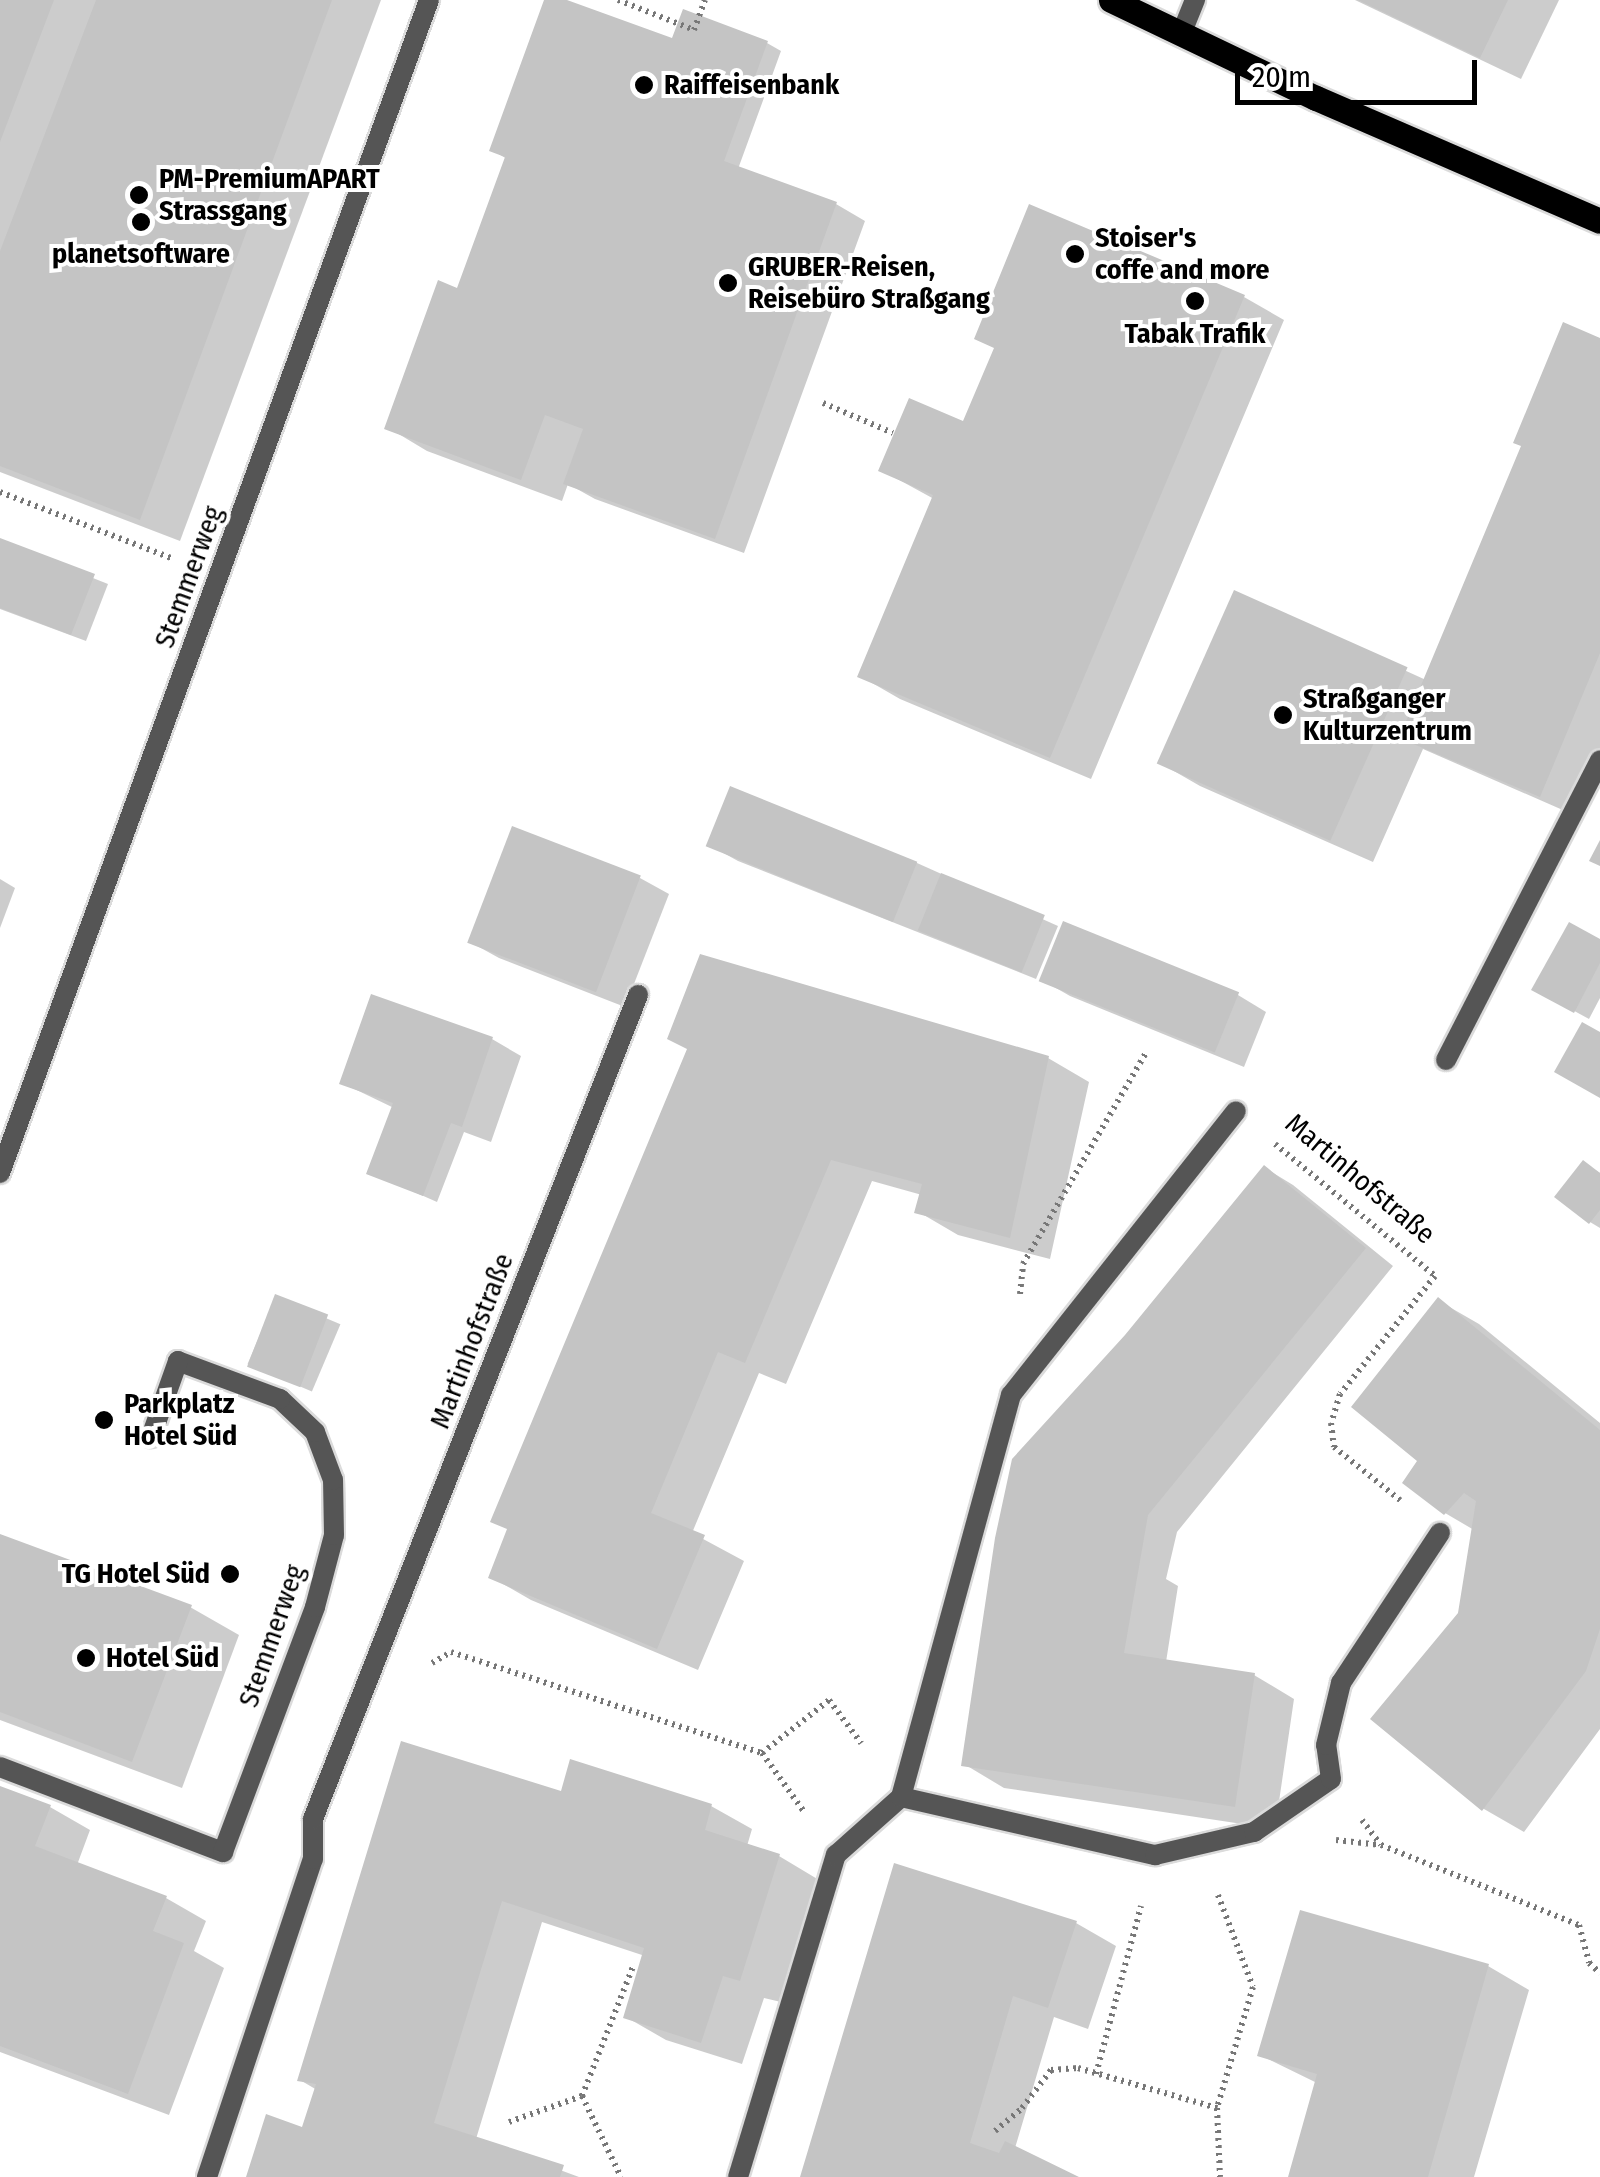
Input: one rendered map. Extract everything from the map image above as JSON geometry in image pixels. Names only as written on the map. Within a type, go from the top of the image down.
[{"type":"main road","points":[[1111,0],[1316,98],[1600,221]]},
{"type":"street","name":"Stemmerweg","points":[[0,1173],[429,0]]},
{"type":"street","points":[[1182,32],[1194,0]]},
{"type":"street","points":[[1446,1060],[1600,760]]},
{"type":"street","name":"Martinhofstraße","points":[[207,2177],[312,1860],[313,1819],[638,995]]},
{"type":"street","points":[[738,2177],[836,1855],[901,1798],[1011,1395],[1236,1112]]},
{"type":"street","name":"Stemmerweg","points":[[0,1767],[223,1852],[314,1607],[334,1535],[333,1480],[316,1432],[280,1399],[178,1361],[151,1437]]},
{"type":"street","points":[[901,1798],[1155,1855],[1254,1832],[1331,1779],[1326,1745],[1340,1683],[1440,1532]]},
{"type":"path","points":[[618,0],[694,30],[705,0]]},
{"type":"path","points":[[823,404],[893,433]]},
{"type":"path","points":[[0,492],[218,576]]},
{"type":"path","points":[[1020,1302],[1023,1264],[1146,1053]]},
{"type":"path","name":"Martinhofstraße","points":[[1236,1112],[1435,1276],[1340,1394],[1331,1423],[1334,1447],[1440,1532]]},
{"type":"path","points":[[358,1707],[451,1652],[762,1753],[836,1855]]},
{"type":"path","points":[[762,1753],[830,1700],[901,1798]]},
{"type":"path","points":[[1331,1779],[1382,1845],[1579,1926],[1590,1963],[1600,1972]]},
{"type":"path","points":[[1096,2074],[1155,1855]]},
{"type":"path","points":[[1215,1890],[1254,1987],[1217,2108],[1220,2177]]},
{"type":"path","points":[[622,2177],[582,2096],[634,1964]]},
{"type":"path","points":[[996,2131],[1022,2108],[1051,2070],[1078,2068],[1217,2108]]},
{"type":"path","points":[[509,2122],[582,2096]]},
{"type":"building","points":[[0,0],[54,0],[0,142]]},
{"type":"building","points":[[96,0],[332,0],[140,520],[0,466],[0,251]]},
{"type":"building","points":[[544,0],[567,0],[672,38],[683,9],[768,41],[724,161],[837,202],[715,539],[563,484],[583,429],[545,415],[521,480],[384,429],[438,280],[457,288],[505,157],[489,151]]},
{"type":"building","points":[[1358,0],[1508,0],[1480,58]]},
{"type":"building","points":[[1029,204],[1245,295],[1050,758],[857,677],[933,495],[878,471],[909,398],[963,421],[994,348],[974,339]]},
{"type":"building","points":[[1563,322],[1600,338],[1600,653],[1540,797],[1399,738],[1521,446],[1513,443]]},
{"type":"building","points":[[0,538],[95,574],[71,635],[0,608]]},
{"type":"building","name":"Straßganger Kulturzentrum","points":[[1234,590],[1408,667],[1330,841],[1157,764]]},
{"type":"building","points":[[730,786],[917,862],[893,922],[706,846]]},
{"type":"building","points":[[512,826],[641,875],[596,992],[467,943]]},
{"type":"building","points":[[1600,840],[1600,866],[1589,861]]},
{"type":"building","points":[[941,873],[1045,915],[1022,972],[918,930]]},
{"type":"building","points":[[1063,921],[1239,992],[1215,1052],[1039,981]]},
{"type":"building","points":[[1569,922],[1600,939],[1600,963],[1574,1013],[1531,990]]},
{"type":"building","points":[[700,954],[1049,1056],[1010,1238],[914,1213],[922,1184],[831,1160],[745,1363],[718,1352],[651,1513],[705,1535],[657,1649],[488,1578],[507,1529],[490,1522],[687,1049],[667,1039]]},
{"type":"building","points":[[371,994],[493,1037],[462,1127],[451,1123],[423,1196],[366,1174],[393,1103],[339,1084]]},
{"type":"building","points":[[1582,1022],[1600,1032],[1600,1098],[1554,1072]]},
{"type":"building","points":[[1583,1160],[1600,1173],[1600,1210],[1589,1224],[1554,1197]]},
{"type":"building","points":[[1264,1165],[1366,1248],[1148,1515],[1124,1653],[1255,1673],[1235,1807],[961,1766],[995,1538],[1012,1459],[1125,1335]]},
{"type":"building","points":[[275,1294],[328,1314],[300,1387],[247,1367]]},
{"type":"building","points":[[1438,1297],[1600,1430],[1600,1629],[1586,1671],[1482,1811],[1370,1719],[1458,1613],[1476,1501],[1464,1493],[1444,1515],[1402,1483],[1417,1461],[1351,1407]]},
{"type":"building","name":"Hotel Süd","points":[[0,1534],[192,1605],[132,1762],[0,1712]]},
{"type":"building","points":[[401,1741],[561,1791],[570,1759],[712,1804],[705,1830],[780,1854],[740,1981],[723,1976],[701,2043],[623,2018],[644,1948],[502,1901],[434,2123],[564,2165],[560,2177],[246,2177],[266,2114],[302,2127],[316,2084],[297,2081]]},
{"type":"building","points":[[0,1786],[51,1805],[35,1846],[167,1896],[153,1931],[184,1943],[128,2094],[0,2046]]},
{"type":"building","points":[[894,1863],[1077,1921],[1048,2008],[1013,1996],[970,2143],[999,2153],[1005,2141],[1079,2177],[800,2177]]},
{"type":"building","points":[[1300,1910],[1489,1964],[1428,2177],[1288,2177],[1317,2074],[1257,2056]]},
{"type":"place","name":"Raiffeisenbank","points":[[644,85]]},
{"type":"place","name":"PM-PremiumAPART Strassgang","points":[[139,195]]},
{"type":"place","name":"planetsoftware","points":[[141,222]]},
{"type":"place","name":"Stoiser's coffe and more","points":[[1075,254]]},
{"type":"place","name":"GRUBER-Reisen, Reisebüro Straßgang","points":[[728,283]]},
{"type":"place","name":"Tabak Trafik","points":[[1195,301]]},
{"type":"place","name":"Straßganger Kulturzentrum","points":[[1283,715]]},
{"type":"place","name":"Parkplatz Hotel Süd","points":[[104,1420]]},
{"type":"place","name":"TG Hotel Süd","points":[[230,1574]]},
{"type":"place","name":"Hotel Süd","points":[[86,1658]]}]
